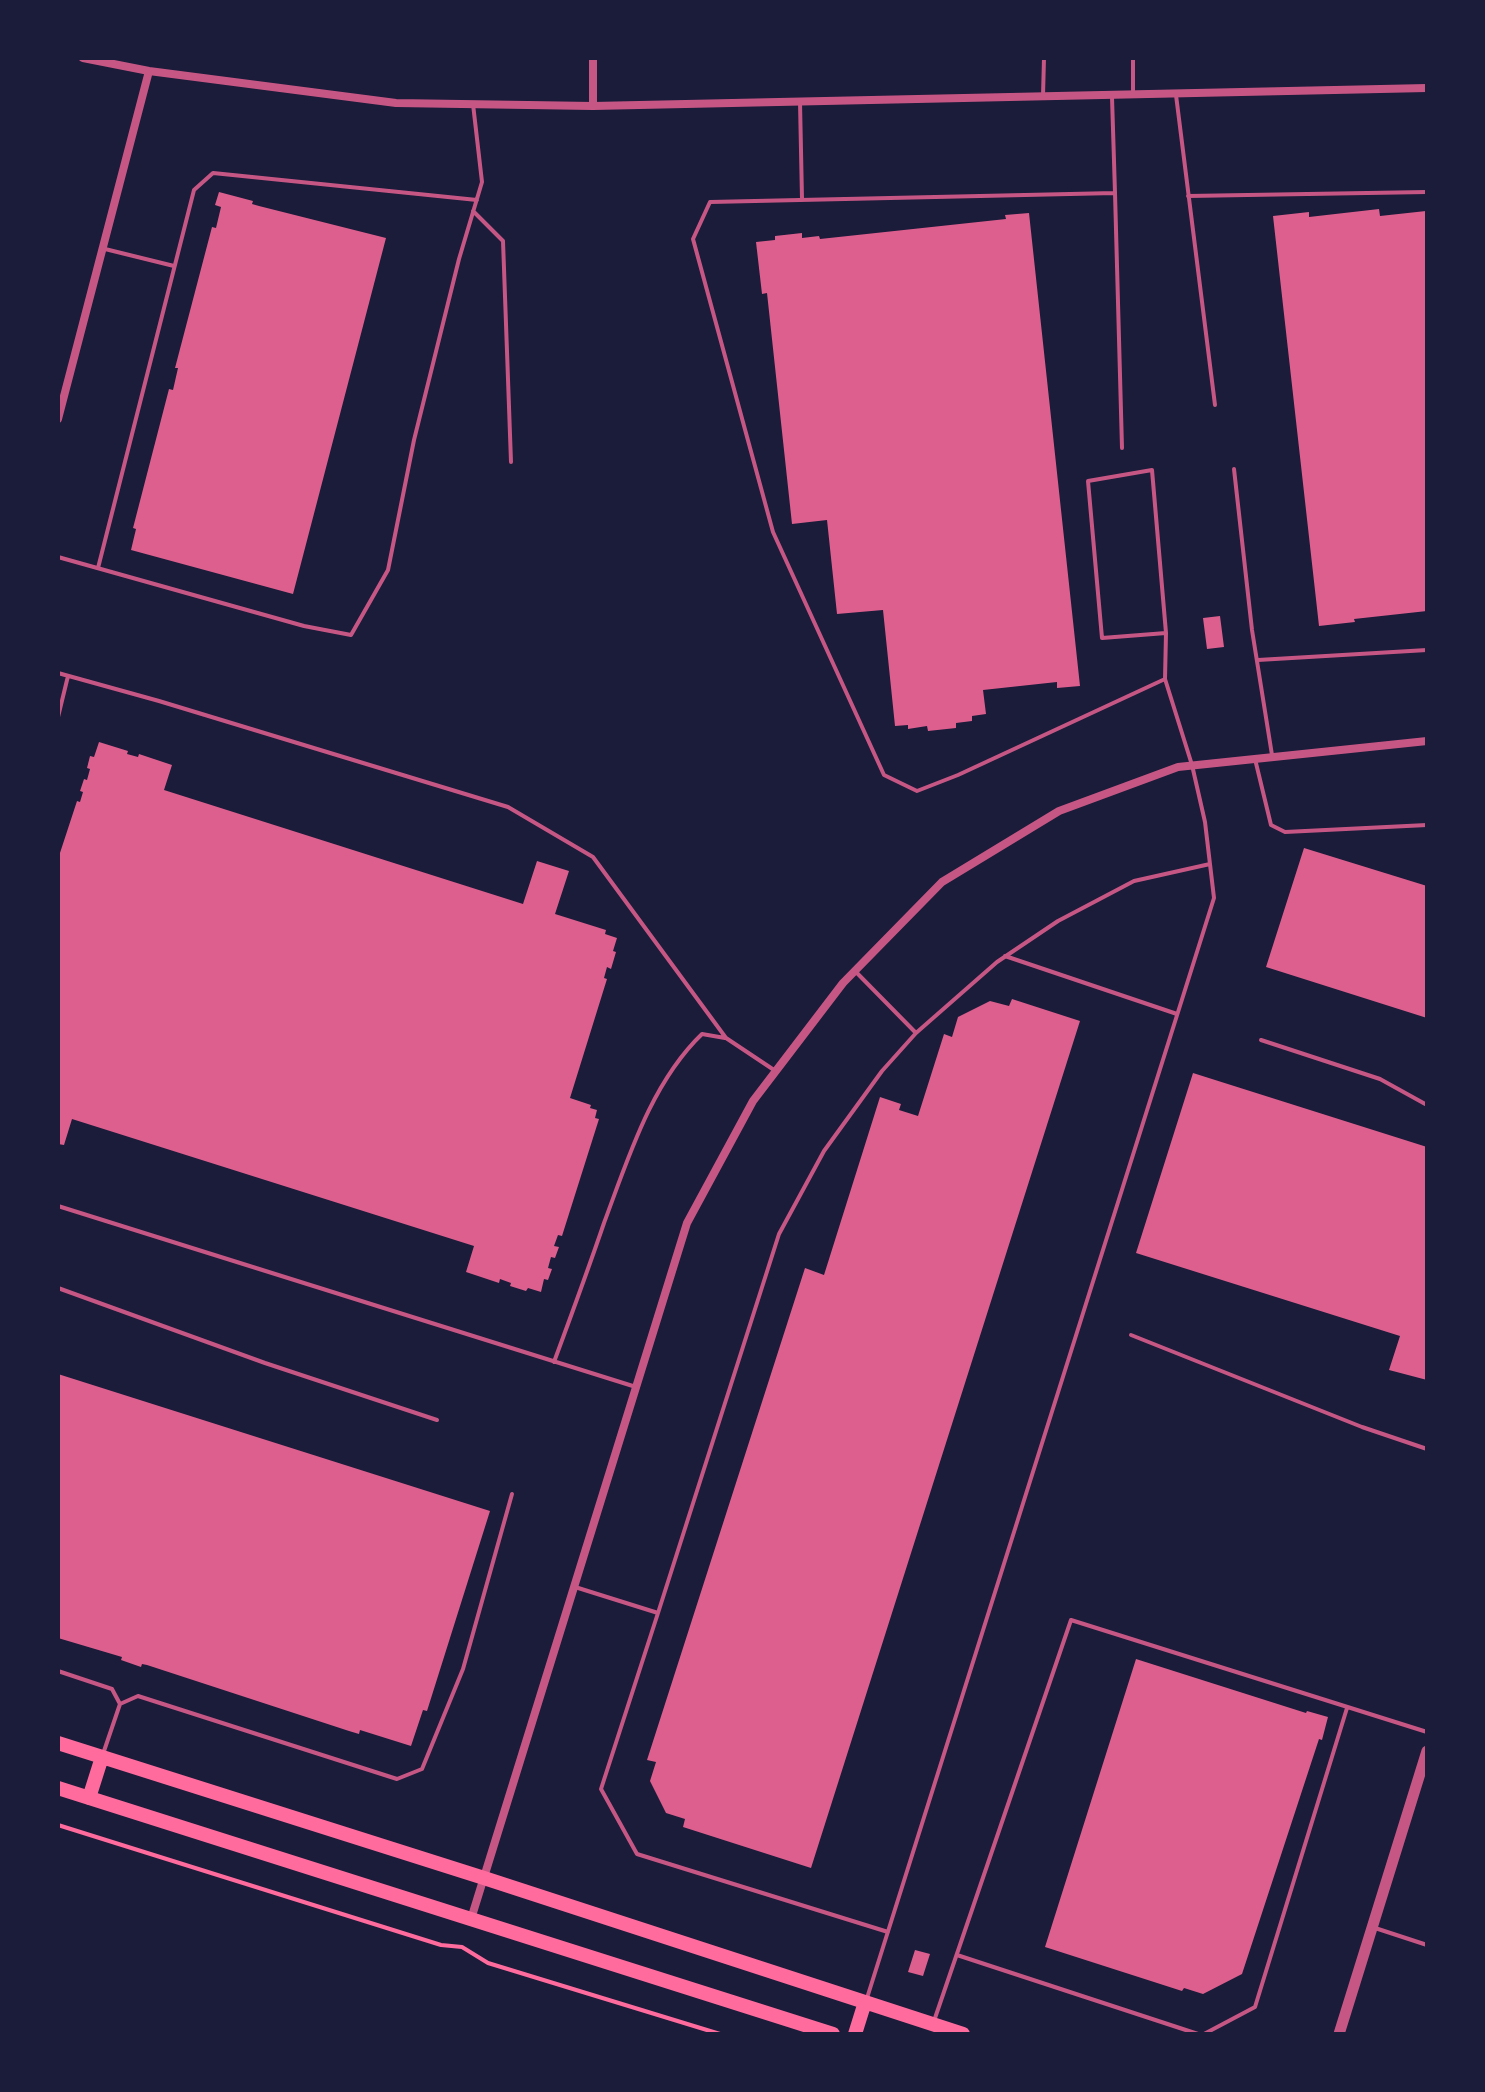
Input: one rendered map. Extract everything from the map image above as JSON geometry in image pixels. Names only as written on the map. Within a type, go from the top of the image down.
[{"type":"main road","points":[[58,1743],[963,2034]]},
{"type":"main road","points":[[89,1798],[102,1757]]},
{"type":"main road","points":[[58,1788],[833,2034]]},
{"type":"main road","points":[[855,2034],[865,2002]]},
{"type":"street","points":[[83,58],[149,71],[396,103],[593,106],[1427,88]]},
{"type":"street","points":[[593,58],[593,106]]},
{"type":"street","points":[[58,419],[149,71]]},
{"type":"street","points":[[471,1919],[687,1223],[753,1101],[843,983],[942,882],[1059,811],[1178,767],[1427,741]]},
{"type":"street","points":[[1339,2034],[1427,1753]]},
{"type":"lane","points":[[139,69],[141,58]]},
{"type":"lane","points":[[1043,96],[1044,58]]},
{"type":"lane","points":[[1133,58],[1133,94]]},
{"type":"lane","points":[[1176,93],[1215,405]]},
{"type":"lane","points":[[1112,94],[1122,448]]},
{"type":"lane","points":[[800,102],[802,200]]},
{"type":"lane","points":[[58,557],[304,626],[351,635],[388,570],[414,440],[459,259],[482,182],[473,104]]},
{"type":"lane","points":[[98,568],[194,190],[213,173],[477,200]]},
{"type":"lane","points":[[1188,196],[1427,192]]},
{"type":"lane","points":[[1115,193],[710,202],[693,239],[773,532],[884,775],[917,791],[1165,679]]},
{"type":"lane","points":[[473,211],[503,241],[511,462]]},
{"type":"lane","points":[[103,249],[175,266]]},
{"type":"lane","points":[[1234,469],[1272,755]]},
{"type":"lane","points":[[865,2002],[1214,898],[1205,822],[1192,765],[1165,679],[1166,633],[1152,470],[1088,481],[1102,638],[1166,633]]},
{"type":"lane","points":[[1257,660],[1427,650]]},
{"type":"lane","points":[[58,673],[508,807],[593,857],[726,1038],[776,1072]]},
{"type":"lane","points":[[58,717],[68,676]]},
{"type":"lane","points":[[1255,757],[1271,825],[1285,832],[1427,825]]},
{"type":"lane","points":[[888,1932],[637,1854],[601,1789],[779,1234],[824,1151],[882,1071],[916,1033],[1005,956],[1058,921],[1134,881],[1210,864]]},
{"type":"lane","points":[[1005,956],[1177,1014]]},
{"type":"lane","points":[[855,971],[916,1033]]},
{"type":"lane","points":[[554,1362],[631,1149],[662,1088],[685,1051],[702,1034],[726,1038]]},
{"type":"lane","points":[[1261,1040],[1380,1079],[1427,1105]]},
{"type":"lane","points":[[58,1206],[636,1387]]},
{"type":"lane","points":[[58,1288],[265,1363],[437,1420]]},
{"type":"lane","points":[[1131,1335],[1362,1427],[1427,1449]]},
{"type":"lane","points":[[120,1704],[138,1696],[397,1779],[422,1769],[463,1669],[512,1494]]},
{"type":"lane","points":[[574,1586],[658,1613]]},
{"type":"lane","points":[[933,2024],[1071,1620],[1427,1732]]},
{"type":"lane","points":[[58,1671],[112,1689],[120,1704],[102,1757]]},
{"type":"lane","points":[[957,1955],[1201,2034],[1255,2007],[1347,1708]]},
{"type":"lane","points":[[1372,1927],[1427,1945]]},
{"type":"path","points":[[58,1825],[441,1945],[462,1947],[488,1963],[720,2034]]},
{"type":"building","points":[[219,192],[253,201],[252,204],[259,206],[386,238],[293,594],[131,550],[136,529],[133,528],[169,389],[173,390],[178,368],[175,368],[212,227],[216,228],[221,207],[215,205]]},
{"type":"building","points":[[1379,209],[1380,216],[1426,211],[1427,611],[1319,626],[1273,216],[1309,212],[1309,217]]},
{"type":"building","points":[[1029,213],[1080,686],[1057,688],[1057,682],[983,690],[986,714],[972,716],[972,721],[956,723],[956,728],[928,731],[927,726],[908,729],[908,725],[895,726],[883,610],[837,614],[827,520],[792,524],[767,293],[762,294],[756,242],[802,233],[802,238],[819,236],[820,239],[1006,219],[1005,215]]},
{"type":"building","points":[[1220,616],[1224,647],[1207,649],[1203,618]]},
{"type":"building","points":[[99,742],[128,751],[127,754],[138,757],[139,754],[172,765],[164,790],[523,904],[537,861],[569,871],[555,914],[606,930],[605,934],[617,938],[613,951],[616,952],[611,969],[607,967],[604,978],[607,979],[570,1098],[591,1105],[590,1108],[597,1110],[595,1118],[599,1119],[562,1236],[558,1235],[554,1246],[559,1247],[555,1258],[551,1257],[548,1268],[552,1269],[548,1280],[544,1279],[541,1292],[528,1288],[526,1291],[500,1279],[499,1283],[466,1272],[474,1246],[72,1119],[64,1145],[58,1144],[58,859],[77,801],[80,802],[84,779],[87,780],[90,756],[94,757]]},
{"type":"building","points":[[1304,848],[1427,886],[1427,1018],[1266,967]]},
{"type":"building","points":[[1012,999],[1080,1021],[811,1868],[683,1827],[685,1819],[666,1813],[650,1781],[656,1762],[647,1760],[805,1268],[824,1275],[880,1097],[901,1104],[899,1110],[918,1116],[944,1034],[952,1037],[958,1017],[990,1001],[1009,1006]]},
{"type":"building","points":[[1193,1073],[1427,1147],[1427,1380],[1389,1370],[1400,1336],[1136,1253]]},
{"type":"building","points":[[58,1374],[490,1511],[427,1711],[423,1710],[411,1746],[360,1730],[359,1734],[349,1731],[58,1638]]},
{"type":"building","points":[[1136,1659],[1306,1713],[1328,1717],[1242,1974],[1203,1994],[1184,1988],[1182,1991],[1045,1947]]},
{"type":"building","points":[[915,1950],[930,1954],[923,1976],[908,1972]]}]
